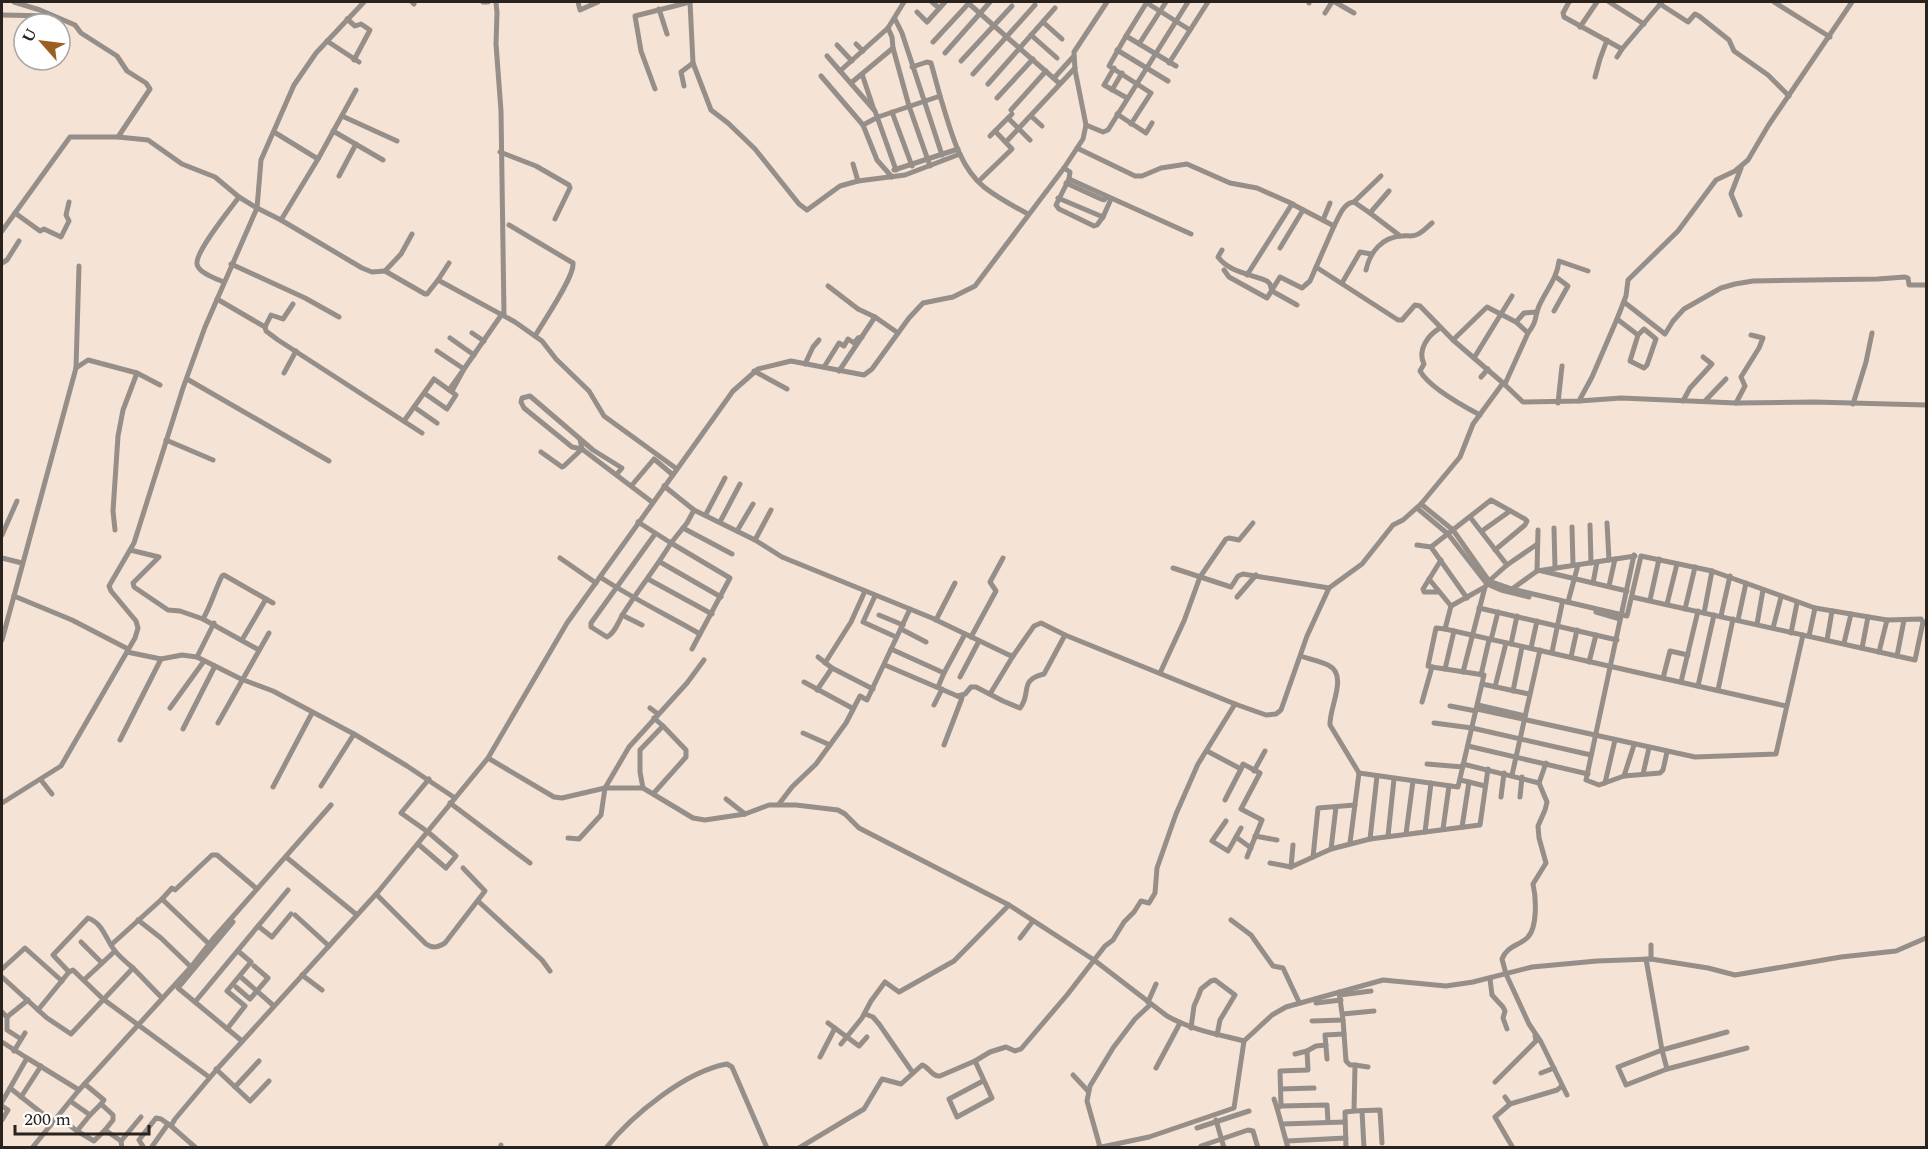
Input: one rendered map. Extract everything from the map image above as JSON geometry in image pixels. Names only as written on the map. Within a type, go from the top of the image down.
[{"type":"street","points":[[15,2],[42,12]]},
{"type":"street","points":[[2,803],[61,766],[138,628],[136,621],[109,586],[134,543],[187,379],[231,264],[257,208],[261,160],[294,85],[316,53],[364,2]]},
{"type":"street","points":[[483,2],[488,2]]},
{"type":"street","points":[[450,391],[503,314],[501,111],[496,44],[496,2]]},
{"type":"street","points":[[578,2],[580,10],[598,2]]},
{"type":"street","points":[[655,89],[641,51],[635,16],[676,3],[690,2],[693,63],[711,110],[755,149],[799,204],[807,210],[840,186],[889,175],[959,151]]},
{"type":"street","points":[[840,71],[888,28],[904,2]]},
{"type":"street","points":[[932,2],[939,8]]},
{"type":"street","points":[[917,12],[926,24],[945,2]]},
{"type":"street","points":[[933,42],[968,2],[1059,83]]},
{"type":"street","points":[[945,52],[990,2]]},
{"type":"street","points":[[151,1148],[216,1069],[376,894],[488,758],[567,623],[733,391],[754,371],[791,361],[864,375],[872,369],[909,318],[923,303],[953,297],[975,286],[1064,168],[1083,139],[1086,125],[1073,57],[1075,48],[1107,2]]},
{"type":"street","points":[[1131,124],[1152,93],[1110,66],[1109,63],[1147,2],[1190,30]]},
{"type":"street","points":[[1139,44],[1166,2]]},
{"type":"street","points":[[1086,125],[1103,132],[1106,131],[1188,2]]},
{"type":"street","points":[[1325,13],[1333,2],[1354,13]]},
{"type":"street","points":[[1569,2],[1563,15],[1580,27],[1622,49]]},
{"type":"street","points":[[1580,27],[1597,2]]},
{"type":"street","points":[[1609,2],[1644,24]]},
{"type":"street","points":[[1774,2],[1830,37]]},
{"type":"street","points":[[1740,215],[1731,194],[1741,168],[1852,2]]},
{"type":"street","points":[[1169,63],[1208,3]]},
{"type":"street","points":[[1617,57],[1661,3],[1688,22],[1695,14],[1699,16],[1729,40],[1734,51],[1768,75],[1789,96]]},
{"type":"street","points":[[973,74],[1035,5]]},
{"type":"street","points":[[961,61],[1012,6]]},
{"type":"street","points":[[988,84],[1055,8]]},
{"type":"street","points":[[659,9],[666,34]]},
{"type":"street","points":[[327,41],[356,61],[370,30],[361,24],[355,26],[347,19]]},
{"type":"street","points":[[895,19],[902,33],[942,155]]},
{"type":"street","points":[[1043,22],[1062,39]]},
{"type":"street","points":[[72,24],[81,33],[113,53],[130,75],[146,83],[150,89],[118,137]]},
{"type":"street","points":[[888,28],[909,106],[929,163]]},
{"type":"street","points":[[1031,35],[1057,58]]},
{"type":"street","points":[[1126,36],[1176,66]]},
{"type":"street","points":[[1595,77],[1607,40]]},
{"type":"street","points":[[856,44],[863,51]]},
{"type":"street","points":[[837,45],[852,61]]},
{"type":"street","points":[[851,83],[892,48]]},
{"type":"street","points":[[1117,50],[1168,81]]},
{"type":"street","points":[[826,56],[876,114]]},
{"type":"street","points":[[1053,78],[1073,57]]},
{"type":"street","points":[[998,98],[1033,59]]},
{"type":"street","points":[[912,67],[927,62],[932,63],[940,96],[959,151],[970,171],[985,188],[1028,214]]},
{"type":"street","points":[[684,86],[681,72],[693,63]]},
{"type":"street","points":[[1006,142],[1075,68]]},
{"type":"street","points":[[1114,68],[1104,85],[1127,98]]},
{"type":"street","points":[[990,136],[1046,71]]},
{"type":"street","points":[[1112,90],[1122,73]]},
{"type":"street","points":[[862,75],[896,170]]},
{"type":"street","points":[[821,76],[864,124],[877,160],[889,175]]},
{"type":"street","points":[[281,220],[356,90]]},
{"type":"street","points":[[864,124],[876,114],[892,112],[940,96]]},
{"type":"street","points":[[892,112],[912,166]]},
{"type":"street","points":[[1010,114],[1019,129],[1030,140]]},
{"type":"street","points":[[1117,114],[1146,133],[1152,123]]},
{"type":"street","points":[[342,116],[398,141]]},
{"type":"street","points":[[1031,116],[1042,126]]},
{"type":"street","points":[[333,131],[383,160]]},
{"type":"street","points":[[981,179],[1012,150],[995,131]]},
{"type":"street","points":[[274,132],[318,159]]},
{"type":"street","points":[[2,231],[70,137],[118,137],[148,140],[182,164],[215,177],[239,197],[362,268],[372,272],[385,271],[425,294],[449,263]]},
{"type":"street","points":[[339,176],[356,144]]},
{"type":"street","points":[[1077,148],[1135,176],[1142,176],[1161,168],[1187,164],[1230,183],[1257,188],[1334,226]]},
{"type":"street","points":[[889,175],[896,170],[929,163],[942,155],[959,151]]},
{"type":"street","points":[[500,152],[536,166],[569,185],[566,199],[555,219]]},
{"type":"street","points":[[853,164],[858,181]]},
{"type":"street","points":[[1064,168],[1070,172],[1058,198],[1056,205],[1059,209],[1094,226],[1103,217],[1109,198]]},
{"type":"street","points":[[1579,401],[1592,377],[1624,302],[1626,284],[1678,231],[1716,180],[1741,168]]},
{"type":"street","points":[[1224,270],[1229,277],[1267,298],[1280,277],[1299,288],[1305,286],[1344,207],[1354,202],[1381,176]]},
{"type":"street","points":[[1067,181],[1191,234]]},
{"type":"street","points":[[1370,213],[1389,191]]},
{"type":"street","points":[[224,282],[201,270],[197,262],[206,242],[239,197]]},
{"type":"street","points":[[1058,198],[1103,217]]},
{"type":"street","points":[[15,213],[39,231],[44,229],[61,237],[69,221],[66,214],[69,202]]},
{"type":"street","points":[[1354,202],[1399,236]]},
{"type":"street","points":[[1323,220],[1330,203]]},
{"type":"street","points":[[1246,275],[1293,204]]},
{"type":"street","points":[[1280,248],[1303,210]]},
{"type":"street","points":[[1366,270],[1371,254],[1380,243],[1399,236],[1419,234],[1432,223]]},
{"type":"street","points":[[509,225],[573,262],[574,268],[567,282],[535,336]]},
{"type":"street","points":[[385,271],[401,254],[412,234]]},
{"type":"street","points":[[2,263],[7,260],[19,241]]},
{"type":"street","points":[[1222,250],[1218,258],[1246,275],[1267,281],[1272,291],[1298,305]]},
{"type":"street","points":[[1342,283],[1360,252],[1371,254]]},
{"type":"street","points":[[990,694],[1013,656],[1037,624],[1041,624],[1235,704],[1266,715],[1278,713],[1307,636],[1329,588],[1362,564],[1393,525],[1403,520],[1419,506],[1460,457],[1466,446],[1468,434],[1504,384],[1528,333],[1536,322],[1537,312],[1556,277],[1559,261],[1588,271]]},
{"type":"street","points":[[231,264],[339,317]]},
{"type":"street","points":[[2,640],[4,620],[14,596],[76,368],[79,266]]},
{"type":"street","points":[[1316,267],[1398,320],[1402,320],[1415,305],[1418,305],[1440,328],[1522,402],[1558,403],[1621,398],[1736,403],[1926,405]]},
{"type":"street","points":[[1554,311],[1568,286],[1556,277]]},
{"type":"street","points":[[1624,302],[1665,334],[1673,321],[1689,306],[1721,288],[1744,282],[1905,277],[1908,278],[1909,285],[1926,285]]},
{"type":"street","points":[[438,280],[503,314],[546,344],[556,359],[590,391],[604,416],[677,469]]},
{"type":"street","points":[[828,286],[858,309],[876,317],[898,333]]},
{"type":"street","points":[[1474,358],[1512,296]]},
{"type":"street","points":[[217,299],[265,327],[272,336],[422,433]]},
{"type":"street","points":[[265,327],[271,315],[284,319],[293,304]]},
{"type":"street","points":[[1453,340],[1487,307],[1516,322],[1528,333]]},
{"type":"street","points":[[1516,322],[1524,313],[1537,312]]},
{"type":"street","points":[[839,371],[876,317]]},
{"type":"street","points":[[1617,319],[1638,335]]},
{"type":"street","points":[[1440,328],[1426,341],[1421,357],[1424,364],[1420,371],[1421,374],[1480,415]]},
{"type":"street","points":[[1644,329],[1656,339],[1644,368],[1630,361],[1638,335],[1644,329]]},
{"type":"street","points":[[472,333],[484,341]]},
{"type":"street","points":[[1853,404],[1872,333]]},
{"type":"street","points":[[1736,403],[1745,386],[1741,377],[1763,339],[1751,335]]},
{"type":"street","points":[[824,367],[839,343],[844,346],[848,339],[854,343],[862,337]]},
{"type":"street","points":[[450,338],[474,355]]},
{"type":"street","points":[[805,364],[819,340]]},
{"type":"street","points":[[284,373],[296,351]]},
{"type":"street","points":[[437,351],[464,369]]},
{"type":"street","points":[[1683,401],[1690,388],[1712,364],[1703,357]]},
{"type":"street","points":[[76,368],[88,360],[137,373],[160,385]]},
{"type":"street","points":[[1558,403],[1562,366]]},
{"type":"street","points":[[1481,377],[1488,369]]},
{"type":"street","points":[[754,371],[787,389]]},
{"type":"street","points":[[115,530],[113,511],[118,436],[123,410],[137,373]]},
{"type":"street","points":[[187,379],[329,461]]},
{"type":"street","points":[[404,421],[414,407],[424,393],[434,379],[456,394],[447,409],[424,393]]},
{"type":"street","points":[[1705,401],[1726,379]]},
{"type":"street","points":[[617,474],[622,468],[580,439],[530,396],[522,398],[524,408],[572,447],[582,449],[652,502]]},
{"type":"street","points":[[414,407],[437,423]]},
{"type":"street","points":[[580,439],[582,449]]},
{"type":"street","points":[[166,440],[213,460]]},
{"type":"street","points":[[540,452],[562,467],[582,449]]},
{"type":"street","points":[[632,485],[654,459],[673,475]]},
{"type":"street","points":[[706,514],[725,478]]},
{"type":"street","points":[[720,522],[740,484]]},
{"type":"street","points":[[664,486],[694,510],[755,540],[782,557],[936,620],[1013,656]]},
{"type":"street","points":[[1431,548],[1491,500],[1527,521],[1495,549]]},
{"type":"street","points":[[2,535],[17,501]]},
{"type":"street","points":[[737,531],[753,504]]},
{"type":"street","points":[[1419,506],[1451,532],[1487,584],[1501,590],[1621,616],[1628,615],[1637,556]]},
{"type":"street","points":[[655,534],[591,625],[609,636],[694,510]]},
{"type":"street","points":[[755,540],[771,510]]},
{"type":"street","points":[[1482,531],[1510,511]]},
{"type":"street","points":[[1470,517],[1507,565]]},
{"type":"street","points":[[638,522],[730,578],[692,649]]},
{"type":"street","points":[[1160,673],[1184,621],[1200,577],[1227,538],[1239,540],[1253,523]]},
{"type":"street","points":[[1607,523],[1612,560],[1609,586]]},
{"type":"street","points":[[1590,525],[1594,562],[1593,583]]},
{"type":"street","points":[[1552,652],[1558,625],[1575,579],[1572,527]]},
{"type":"street","points":[[683,528],[732,554]]},
{"type":"street","points":[[1554,528],[1555,568]]},
{"type":"street","points":[[1538,530],[1536,545],[1539,571]]},
{"type":"street","points":[[1417,545],[1431,548],[1442,560],[1467,598]]},
{"type":"street","points":[[1445,629],[1451,606],[1487,584],[1507,565],[1536,545]]},
{"type":"street","points":[[130,549],[159,557],[133,583],[134,587],[168,610],[180,611],[214,623],[259,650]]},
{"type":"street","points":[[1637,556],[1621,616],[1587,781],[1599,785],[1624,776],[1662,772],[1666,752]]},
{"type":"street","points":[[1512,589],[1539,571],[1637,556],[1730,576],[1815,608],[1887,620],[1921,619],[1923,622],[1915,660],[1632,597]]},
{"type":"street","points":[[2,558],[22,563]]},
{"type":"street","points":[[560,558],[596,583]]},
{"type":"street","points":[[934,705],[944,673],[996,591],[990,582],[1003,558]]},
{"type":"street","points":[[1650,600],[1659,559]]},
{"type":"street","points":[[1439,592],[1423,591],[1442,560]]},
{"type":"street","points":[[660,562],[721,597]]},
{"type":"street","points":[[1667,604],[1677,564]]},
{"type":"street","points":[[1173,567],[1231,587],[1240,574],[1329,588]]},
{"type":"street","points":[[1685,609],[1695,567]]},
{"type":"street","points":[[1539,571],[1627,591]]},
{"type":"street","points":[[1681,682],[1712,571]]},
{"type":"street","points":[[203,619],[224,575],[273,603]]},
{"type":"street","points":[[1237,597],[1256,575]]},
{"type":"street","points":[[1721,616],[1730,576]]},
{"type":"street","points":[[600,577],[700,634]]},
{"type":"street","points":[[648,579],[711,614]]},
{"type":"street","points":[[1429,579],[1451,606]]},
{"type":"street","points":[[936,620],[955,583]]},
{"type":"street","points":[[1718,690],[1746,583]]},
{"type":"street","points":[[1487,584],[1565,603]]},
{"type":"street","points":[[1463,672],[1487,584]]},
{"type":"street","points":[[1757,624],[1763,590]]},
{"type":"street","points":[[825,663],[851,622],[865,591]]},
{"type":"street","points":[[14,596],[72,620],[127,651],[161,658],[182,655],[197,657],[273,691],[354,734],[429,779],[455,798]]},
{"type":"street","points":[[875,596],[862,622],[897,637]]},
{"type":"street","points":[[1773,628],[1781,597]]},
{"type":"street","points":[[242,640],[266,599]]},
{"type":"street","points":[[1791,633],[1797,603]]},
{"type":"street","points":[[1479,608],[1617,640]]},
{"type":"street","points":[[1450,706],[1477,708],[1695,757],[1776,754],[1786,706],[1815,608]]},
{"type":"street","points":[[779,804],[792,787],[816,764],[846,723],[860,696],[867,700],[910,609]]},
{"type":"street","points":[[1827,640],[1832,611]]},
{"type":"street","points":[[1481,675],[1498,612]]},
{"type":"street","points":[[1844,643],[1851,614]]},
{"type":"street","points":[[622,615],[642,625]]},
{"type":"street","points":[[879,615],[926,642]]},
{"type":"street","points":[[1698,686],[1714,615]]},
{"type":"street","points":[[1496,687],[1517,616]]},
{"type":"street","points":[[1862,648],[1868,617]]},
{"type":"street","points":[[1879,652],[1887,620]]},
{"type":"street","points":[[1897,656],[1904,620]]},
{"type":"street","points":[[1531,648],[1537,621]]},
{"type":"street","points":[[197,657],[214,623]]},
{"type":"street","points":[[1359,773],[1458,787],[1484,675],[1428,666],[1436,628],[1552,652],[1611,668],[1786,706]]},
{"type":"street","points":[[1571,657],[1577,630]]},
{"type":"street","points":[[1445,669],[1454,631]]},
{"type":"street","points":[[218,723],[269,633]]},
{"type":"street","points":[[958,696],[965,694],[971,687],[978,687],[1003,701],[1022,707],[1028,685],[1034,677],[1044,674],[1065,635]]},
{"type":"street","points":[[1589,662],[1596,635]]},
{"type":"street","points":[[960,677],[979,642]]},
{"type":"street","points":[[1513,690],[1522,647]]},
{"type":"street","points":[[891,649],[944,673]]},
{"type":"street","points":[[1512,775],[1540,650]]},
{"type":"street","points":[[1664,678],[1670,651],[1688,655]]},
{"type":"street","points":[[1301,656],[1327,664],[1335,669],[1338,677],[1330,725],[1359,773],[1350,843]]},
{"type":"street","points":[[818,657],[832,668],[873,689]]},
{"type":"street","points":[[120,740],[161,658]]},
{"type":"street","points":[[568,838],[579,839],[598,819],[603,811],[605,788],[629,747],[687,683],[704,660]]},
{"type":"street","points":[[170,708],[204,661]]},
{"type":"street","points":[[885,665],[963,700],[944,745]]},
{"type":"street","points":[[183,729],[215,666]]},
{"type":"street","points":[[1422,702],[1432,667]]},
{"type":"street","points":[[817,690],[832,668]]},
{"type":"street","points":[[99,681],[107,684]]},
{"type":"street","points":[[804,682],[852,708]]},
{"type":"street","points":[[1482,684],[1529,694]]},
{"type":"street","points":[[799,1148],[864,1109],[882,1079],[901,1084],[922,1065],[940,1077],[990,1052],[1006,1047],[1015,1051],[1021,1049],[1113,939],[1124,921],[1141,901],[1149,903],[1152,901],[1155,893],[1156,868],[1176,814],[1195,770],[1235,704]]},
{"type":"street","points":[[650,708],[663,726],[686,750],[686,757],[653,794]]},
{"type":"street","points":[[273,787],[312,713]]},
{"type":"street","points":[[1434,723],[1473,728],[1591,755]]},
{"type":"street","points":[[643,788],[639,752],[663,726]]},
{"type":"street","points":[[803,733],[830,745]]},
{"type":"street","points":[[321,786],[354,734]]},
{"type":"street","points":[[1605,783],[1615,740]]},
{"type":"street","points":[[1624,776],[1634,745]]},
{"type":"street","points":[[1468,746],[1588,774]]},
{"type":"street","points":[[1643,774],[1649,748]]},
{"type":"street","points":[[1207,751],[1241,768]]},
{"type":"street","points":[[1254,771],[1264,751]]},
{"type":"street","points":[[488,758],[554,797],[562,798],[605,788],[643,788],[701,821],[745,814],[769,805],[779,804],[841,811],[859,828],[1009,905],[1094,960],[1149,1003],[1180,1023],[1191,1028],[1244,1041]]},
{"type":"street","points":[[1545,763],[1539,783],[1547,806],[1538,826],[1545,863],[1533,884],[1536,900],[1532,928],[1529,936],[1509,948],[1502,959],[1506,974],[1528,1024],[1567,1095]]},
{"type":"street","points":[[1225,800],[1243,764],[1260,773],[1241,809],[1262,820],[1247,857]]},
{"type":"street","points":[[1427,764],[1463,765],[1488,769],[1539,783]]},
{"type":"street","points":[[1270,863],[1291,867],[1350,843],[1480,825],[1488,769]]},
{"type":"street","points":[[1501,797],[1504,774]]},
{"type":"street","points":[[1370,839],[1377,776]]},
{"type":"street","points":[[1520,797],[1522,777]]},
{"type":"street","points":[[418,844],[446,868],[456,858],[454,853],[401,813],[429,779]]},
{"type":"street","points":[[1388,836],[1394,779]]},
{"type":"street","points":[[41,780],[52,794]]},
{"type":"street","points":[[1460,780],[1485,786]]},
{"type":"street","points":[[1406,834],[1413,781]]},
{"type":"street","points":[[1462,827],[1468,782]]},
{"type":"street","points":[[1425,832],[1431,783]]},
{"type":"street","points":[[1443,830],[1449,786]]},
{"type":"street","points":[[726,798],[745,814]]},
{"type":"street","points":[[450,803],[530,863]]},
{"type":"street","points":[[32,1148],[79,1090],[191,967],[331,805]]},
{"type":"street","points":[[1313,857],[1318,808],[1355,806]]},
{"type":"street","points":[[1331,849],[1335,807]]},
{"type":"street","points":[[1226,821],[1212,841],[1228,851],[1241,828]]},
{"type":"street","points":[[1255,836],[1277,840]]},
{"type":"street","points":[[1236,837],[1251,848]]},
{"type":"street","points":[[1291,867],[1293,845]]},
{"type":"street","points":[[111,945],[172,888],[175,890],[212,855],[217,855],[257,889]]},
{"type":"street","points":[[286,857],[357,915]]},
{"type":"street","points":[[376,894],[430,947],[438,947],[445,943],[485,889],[463,868]]},
{"type":"street","points":[[195,1002],[288,890]]},
{"type":"street","points":[[162,899],[209,944]]},
{"type":"street","points":[[242,1041],[178,988],[251,900]]},
{"type":"street","points":[[478,901],[542,960],[550,971]]},
{"type":"street","points":[[841,1044],[865,1014],[885,982],[899,992],[954,961],[1009,905]]},
{"type":"street","points":[[258,926],[272,938],[293,915],[329,946]]},
{"type":"street","points":[[69,972],[53,955],[88,918],[91,918],[102,929],[115,951],[162,998]]},
{"type":"street","points":[[138,920],[191,967]]},
{"type":"street","points":[[1231,920],[1254,938],[1273,966],[1283,968],[1299,1002]]},
{"type":"street","points":[[1020,938],[1034,921]]},
{"type":"street","points":[[1316,1003],[1383,980],[1446,986],[1490,979],[1532,967],[1597,961],[1649,959],[1736,975],[1840,957],[1896,951],[1926,938]]},
{"type":"street","points":[[81,942],[102,963]]},
{"type":"street","points":[[1651,945],[1649,959],[1662,1050],[1668,1069]]},
{"type":"street","points":[[2,969],[25,948],[62,981]]},
{"type":"street","points":[[84,980],[115,951]]},
{"type":"street","points":[[227,1029],[245,1006],[227,991],[251,962],[238,951]]},
{"type":"street","points":[[236,987],[250,999],[257,991],[268,978],[254,966]]},
{"type":"street","points":[[2,977],[38,1010],[71,1034],[133,968]]},
{"type":"street","points":[[38,1010],[73,970],[103,999],[210,1077]]},
{"type":"street","points":[[302,975],[322,990]]},
{"type":"street","points":[[242,978],[274,1006]]},
{"type":"street","points":[[1490,979],[1492,995],[1503,1007],[1503,1018],[1507,1029]]},
{"type":"street","points":[[1191,1028],[1194,1006],[1201,988],[1215,980],[1235,995],[1221,1020],[1217,1035]]},
{"type":"street","points":[[1156,984],[1149,1003],[1113,1048],[1088,1092],[1087,1101],[1098,1147],[1120,1145],[1249,1111]]},
{"type":"street","points":[[1197,1128],[1231,1111],[1236,1105],[1244,1041],[1279,1010],[1299,1002],[1371,991]]},
{"type":"street","points":[[1340,996],[1346,1061],[1368,1067]]},
{"type":"street","points":[[7,1017],[28,1000]]},
{"type":"street","points":[[1312,1021],[1374,1011]]},
{"type":"street","points":[[2,1012],[7,1017],[7,1030],[21,1039]]},
{"type":"street","points":[[865,1014],[873,1017],[879,1024],[913,1073]]},
{"type":"street","points":[[828,1023],[862,1048],[867,1037]]},
{"type":"street","points":[[1156,1068],[1180,1023]]},
{"type":"street","points":[[820,1057],[835,1028]]},
{"type":"street","points":[[1727,1032],[1662,1050],[1618,1067],[1626,1085],[1668,1069],[1747,1048]]},
{"type":"street","points":[[14,1051],[25,1033]]},
{"type":"street","points":[[1327,1059],[1326,1035],[1344,1034]]},
{"type":"street","points":[[1495,1082],[1536,1041],[1534,1037],[1536,1035]]},
{"type":"street","points":[[2,1041],[14,1051],[79,1090]]},
{"type":"street","points":[[1295,1054],[1316,1046],[1326,1045]]},
{"type":"street","points":[[1307,1051],[1308,1070],[1280,1071],[1279,1107],[1287,1144],[1346,1138]]},
{"type":"street","points":[[2,1120],[8,1110],[2,1104],[27,1058]]},
{"type":"street","points":[[235,1087],[259,1061]]},
{"type":"street","points":[[975,1061],[992,1098],[957,1117],[949,1099],[983,1081]]},
{"type":"street","points":[[606,1148],[616,1135],[673,1086],[727,1064],[732,1067],[767,1148]]},
{"type":"street","points":[[1354,1111],[1355,1065]]},
{"type":"street","points":[[21,1097],[41,1066]]},
{"type":"street","points":[[1541,1073],[1554,1068]]},
{"type":"street","points":[[216,1069],[250,1101],[269,1081]]},
{"type":"street","points":[[1073,1075],[1088,1092]]},
{"type":"street","points":[[77,1131],[104,1100],[86,1085]]},
{"type":"street","points":[[1513,1148],[1495,1117],[1510,1104],[1552,1092],[1562,1086]]},
{"type":"street","points":[[10,1088],[53,1122]]},
{"type":"street","points":[[1281,1089],[1314,1088]]},
{"type":"street","points":[[1505,1097],[1510,1104]]},
{"type":"street","points":[[1274,1099],[1279,1107]]},
{"type":"street","points":[[73,1103],[90,1115]]},
{"type":"street","points":[[60,1118],[94,1141],[114,1117],[101,1104]]},
{"type":"street","points":[[1279,1107],[1327,1105],[1328,1122]]},
{"type":"street","points":[[1346,1148],[1345,1112],[1380,1110],[1382,1143]]},
{"type":"street","points":[[1362,1111],[1364,1148]]},
{"type":"street","points":[[105,1130],[122,1144],[141,1117]]},
{"type":"street","points":[[144,1148],[138,1142],[156,1118],[170,1125],[196,1148]]},
{"type":"street","points":[[1215,1119],[1224,1148]]},
{"type":"street","points":[[1282,1124],[1345,1122]]},
{"type":"street","points":[[1201,1146],[1250,1130],[1253,1131],[1256,1147]]}]
